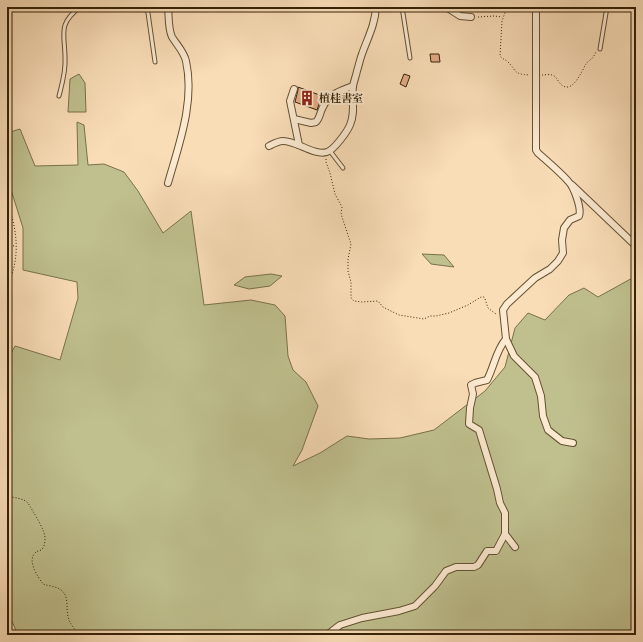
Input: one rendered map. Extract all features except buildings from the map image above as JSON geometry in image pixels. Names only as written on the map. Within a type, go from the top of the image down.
[{"type":"street","points":[[168,7],[170,30],[186,61],[189,95],[181,137],[168,183]]},
{"type":"street","points":[[269,146],[283,141],[323,153],[330,151],[343,137],[352,122],[354,114],[353,86],[362,54],[374,23],[376,7]]},
{"type":"street","points":[[446,7],[460,16],[471,17]]},
{"type":"street","points":[[536,7],[536,150],[636,246]]},
{"type":"street","points":[[294,120],[311,123],[316,122],[319,119],[322,108],[332,96],[353,86]]},
{"type":"street","points":[[294,89],[290,101],[299,145]]},
{"type":"street","points":[[570,182],[579,204],[580,214],[579,216],[570,220],[564,228],[562,240],[563,252],[558,261],[550,269],[535,278],[507,304],[503,310],[503,315],[506,339],[514,356],[535,377],[541,396],[548,430],[562,441],[573,443]]},
{"type":"street","points":[[327,635],[340,625],[362,618],[399,611],[414,606],[435,586],[446,571],[456,567],[474,567],[478,565],[487,552],[496,551],[505,534],[505,513],[500,503],[479,430],[469,424],[473,394],[471,385],[487,380],[491,374],[502,344],[506,339]]},
{"type":"street","points":[[505,534],[515,547]]},
{"type":"lane","points":[[59,96],[65,69],[64,29],[68,18],[80,7]]},
{"type":"lane","points":[[146,7],[155,62]]},
{"type":"lane","points":[[402,7],[410,58]]},
{"type":"lane","points":[[600,49],[607,7]]},
{"type":"lane","points":[[330,151],[343,168]]},
{"type":"path","points":[[471,17],[494,16],[503,18]]},
{"type":"path","points":[[330,151],[326,158],[326,162],[335,194],[342,207],[342,217],[351,244],[348,259],[348,271],[352,299],[356,302],[380,302],[383,307],[399,315],[424,319],[430,316],[449,313],[468,305],[481,297],[484,297],[488,308],[499,316],[503,315]]},
{"type":"path","points":[[7,202],[14,224],[16,246],[14,268],[7,292]]},
{"type":"path","points":[[7,245],[16,246]]},
{"type":"path","points":[[7,495],[12,498],[20,498],[25,500],[43,530],[45,539],[43,548],[33,555],[32,566],[43,584],[62,590],[65,594],[68,618],[80,635]]},
{"type":"green space","points":[[79,74],[85,83],[86,112],[68,112],[70,79]]},
{"type":"green space","points":[[77,122],[84,125],[88,165],[104,164],[124,172],[138,191],[163,233],[191,211],[204,305],[251,300],[275,305],[285,316],[288,356],[293,370],[306,382],[318,406],[302,450],[293,466],[320,453],[347,436],[369,439],[400,438],[434,430],[485,391],[505,367],[515,328],[528,313],[545,320],[569,295],[584,288],[598,297],[636,276],[636,635],[16,635],[15,628],[7,611],[7,361],[15,346],[60,360],[78,298],[77,282],[23,270],[23,228],[7,177],[7,133],[20,129],[35,166],[78,165]]},
{"type":"green space","points":[[422,254],[444,255],[454,267],[431,264]]},
{"type":"green space","points":[[271,274],[282,276],[270,286],[249,289],[234,285],[245,277]]},
{"type":"place","name":"植桂書室","points":[[307,98]]}]
